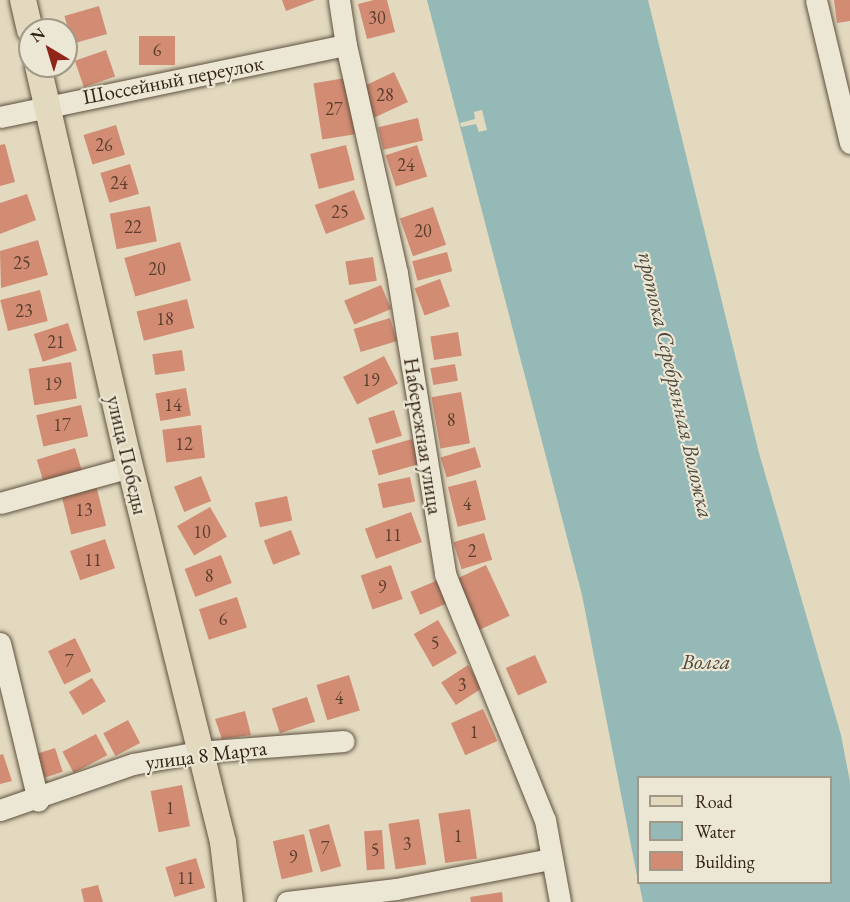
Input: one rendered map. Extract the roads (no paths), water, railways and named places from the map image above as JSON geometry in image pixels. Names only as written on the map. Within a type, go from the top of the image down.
[{"type":"main road","points":[[23,0],[27,18]]},
{"type":"main road","name":"улица Победы","points":[[41,78],[130,467],[198,752],[223,842],[230,902]]},
{"type":"street","name":"Набережная улица","points":[[339,0],[346,45],[397,273],[446,574],[545,820],[550,859],[560,902]]},
{"type":"street","points":[[816,0],[847,113],[850,143]]},
{"type":"street","name":"Шоссейный переулок","points":[[0,117],[47,105],[346,45]]},
{"type":"street","points":[[0,502],[130,467]]},
{"type":"street","points":[[0,643],[38,800]]},
{"type":"street","name":"улица 8 Марта","points":[[0,810],[38,800],[133,764],[198,752],[344,741]]},
{"type":"street","points":[[287,902],[397,896],[550,859]]},
{"type":"water","name":"Волга","points":[[427,0],[648,0],[759,453],[841,735],[850,782],[850,902],[643,902],[639,884],[832,884],[832,776],[637,776],[637,876],[582,595]]},
{"type":"water label","name":"протока Серебрянная Воложка","points":[[676,385]]}]
